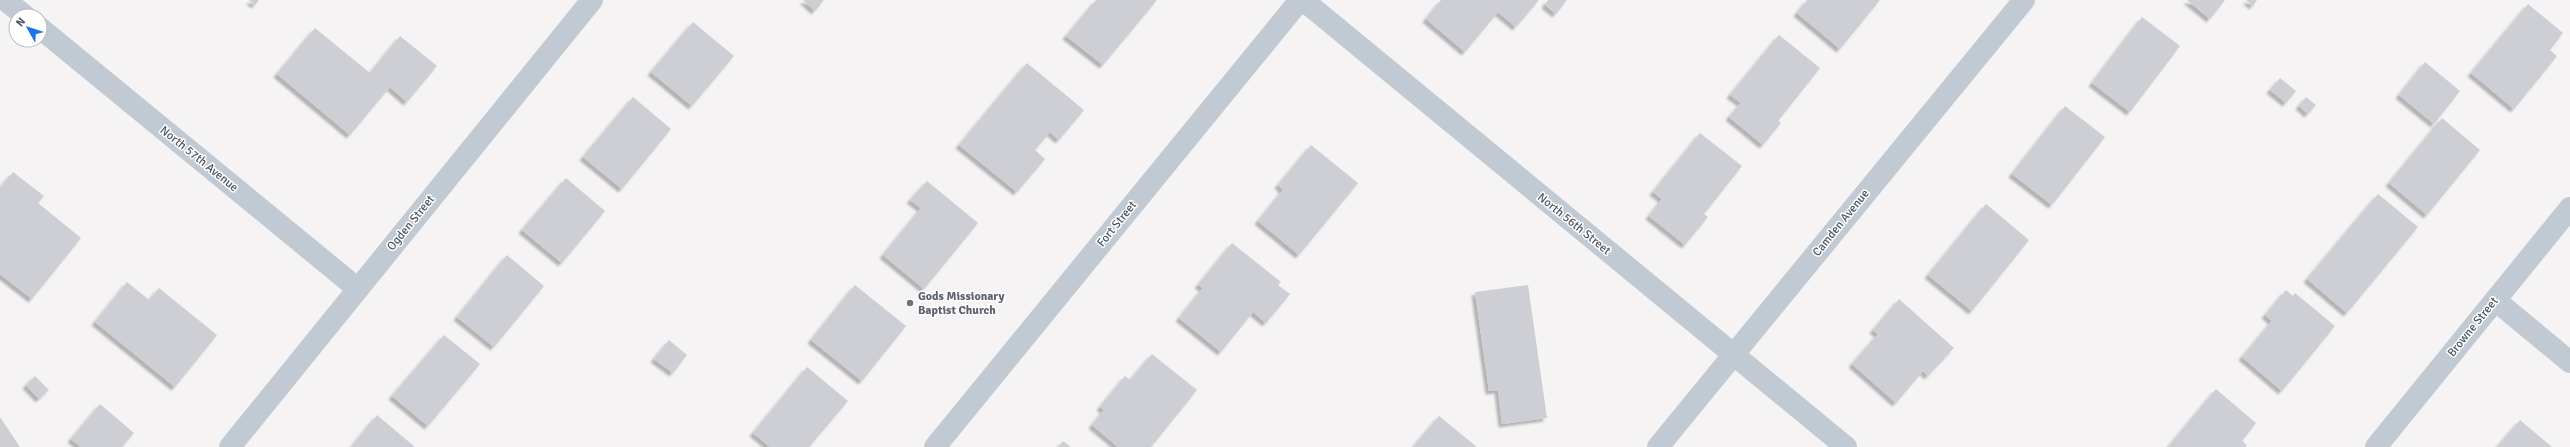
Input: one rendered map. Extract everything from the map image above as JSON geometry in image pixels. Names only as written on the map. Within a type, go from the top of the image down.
[{"type":"street","points":[[5,0],[15,8]]},
{"type":"street","name":"Ogden Street","points":[[230,447],[592,0]]},
{"type":"street","name":"North 56th Street","points":[[1301,0],[1846,447]]},
{"type":"street","name":"Fort Street","points":[[934,447],[1301,0]]},
{"type":"street","name":"Camden Avenue","points":[[1658,447],[2024,0]]},
{"type":"street","name":"North 57th Avenue","points":[[48,35],[358,289]]},
{"type":"street","name":"Browne Street","points":[[2376,447],[2570,208]]},
{"type":"street","points":[[2495,300],[2570,362]]},
{"type":"building","points":[[249,0],[259,0],[255,5]]},
{"type":"building","points":[[803,0],[824,0],[815,11]]},
{"type":"building","points":[[1096,0],[1157,0],[1103,65],[1066,36]]},
{"type":"building","points":[[1441,0],[1539,0],[1516,27],[1498,12],[1465,52],[1426,19]]},
{"type":"building","points":[[1548,0],[1567,0],[1556,14],[1545,5]]},
{"type":"building","points":[[1807,0],[1880,0],[1840,49],[1797,13]]},
{"type":"building","points":[[2187,0],[2225,0],[2210,19]]},
{"type":"building","points":[[2246,0],[2257,0],[2253,6]]},
{"type":"building","points":[[2528,4],[2563,33],[2550,50],[2557,56],[2514,109],[2471,73]]},
{"type":"building","points":[[2142,17],[2180,46],[2130,112],[2092,83]]},
{"type":"building","points":[[693,22],[734,56],[692,106],[651,72]]},
{"type":"building","points":[[315,28],[370,73],[400,36],[437,66],[407,102],[390,87],[350,135],[277,74]]},
{"type":"building","points":[[1779,35],[1820,68],[1778,121],[1781,123],[1763,145],[1729,117],[1741,103],[1730,95]]},
{"type":"building","points":[[2425,62],[2460,91],[2434,124],[2399,95]]},
{"type":"building","points":[[1027,63],[1084,110],[1059,140],[1050,132],[1035,150],[1045,159],[1017,192],[959,145]]},
{"type":"building","points":[[2280,78],[2296,91],[2286,103],[2270,90]]},
{"type":"building","points":[[633,97],[671,129],[622,189],[583,157]]},
{"type":"building","points":[[2306,97],[2316,105],[2308,114],[2299,106]]},
{"type":"building","points":[[2065,106],[2105,137],[2052,205],[2012,174]]},
{"type":"building","points":[[2442,118],[2480,150],[2427,215],[2389,183]]},
{"type":"building","points":[[1700,133],[1742,166],[1704,214],[1708,217],[1685,245],[1649,216],[1662,199],[1653,192]]},
{"type":"building","points":[[1311,145],[1358,183],[1299,255],[1258,221],[1283,190],[1278,185]]},
{"type":"building","points":[[13,172],[44,196],[38,203],[81,238],[32,299],[0,274],[0,188]]},
{"type":"building","points":[[566,178],[605,211],[562,263],[522,230]]},
{"type":"building","points":[[927,181],[978,223],[924,289],[883,255],[921,208],[910,200]]},
{"type":"building","points":[[2378,194],[2418,227],[2347,313],[2307,279]]},
{"type":"building","points":[[1986,204],[2029,240],[1972,311],[1928,275]]},
{"type":"building","points":[[1232,243],[1281,282],[1278,285],[1290,294],[1266,323],[1253,312],[1221,352],[1179,318],[1203,288],[1198,285]]},
{"type":"building","points":[[507,255],[544,286],[494,347],[457,317]]},
{"type":"building","points":[[127,282],[149,300],[159,288],[217,335],[175,387],[95,322]]},
{"type":"building","points":[[855,285],[906,326],[862,381],[811,340]]},
{"type":"building","points":[[1528,285],[1547,418],[1502,424],[1498,390],[1489,391],[1475,292]]},
{"type":"building","points":[[2286,290],[2293,296],[2295,293],[2335,326],[2282,391],[2242,357],[2272,321],[2265,315]]},
{"type":"building","points":[[1899,299],[1954,348],[1928,376],[1923,371],[1896,403],[1852,364],[1878,334],[1873,330]]},
{"type":"building","points":[[444,335],[480,364],[428,426],[392,396]]},
{"type":"building","points":[[669,340],[687,355],[673,373],[654,359]]},
{"type":"building","points":[[1152,354],[1197,390],[1151,447],[1118,447],[1092,425],[1104,410],[1100,407],[1125,376],[1130,380]]},
{"type":"building","points":[[807,367],[848,401],[809,447],[770,447],[753,433]]},
{"type":"building","points":[[35,376],[49,390],[39,399],[26,385]]},
{"type":"building","points":[[2216,389],[2256,423],[2242,441],[2247,445],[2245,447],[2168,447]]},
{"type":"building","points":[[100,404],[134,433],[122,447],[81,447],[71,439]]},
{"type":"building","points":[[377,415],[415,447],[351,447]]},
{"type":"building","points":[[1439,416],[1477,447],[1413,447]]},
{"type":"building","points":[[0,417],[20,447],[0,447]]},
{"type":"building","points":[[2520,420],[2552,447],[2497,447]]},
{"type":"building","points":[[1063,441],[1071,447],[1058,447]]},
{"type":"place","name":"Gods Missionary Baptist Church","points":[[910,303]]}]
